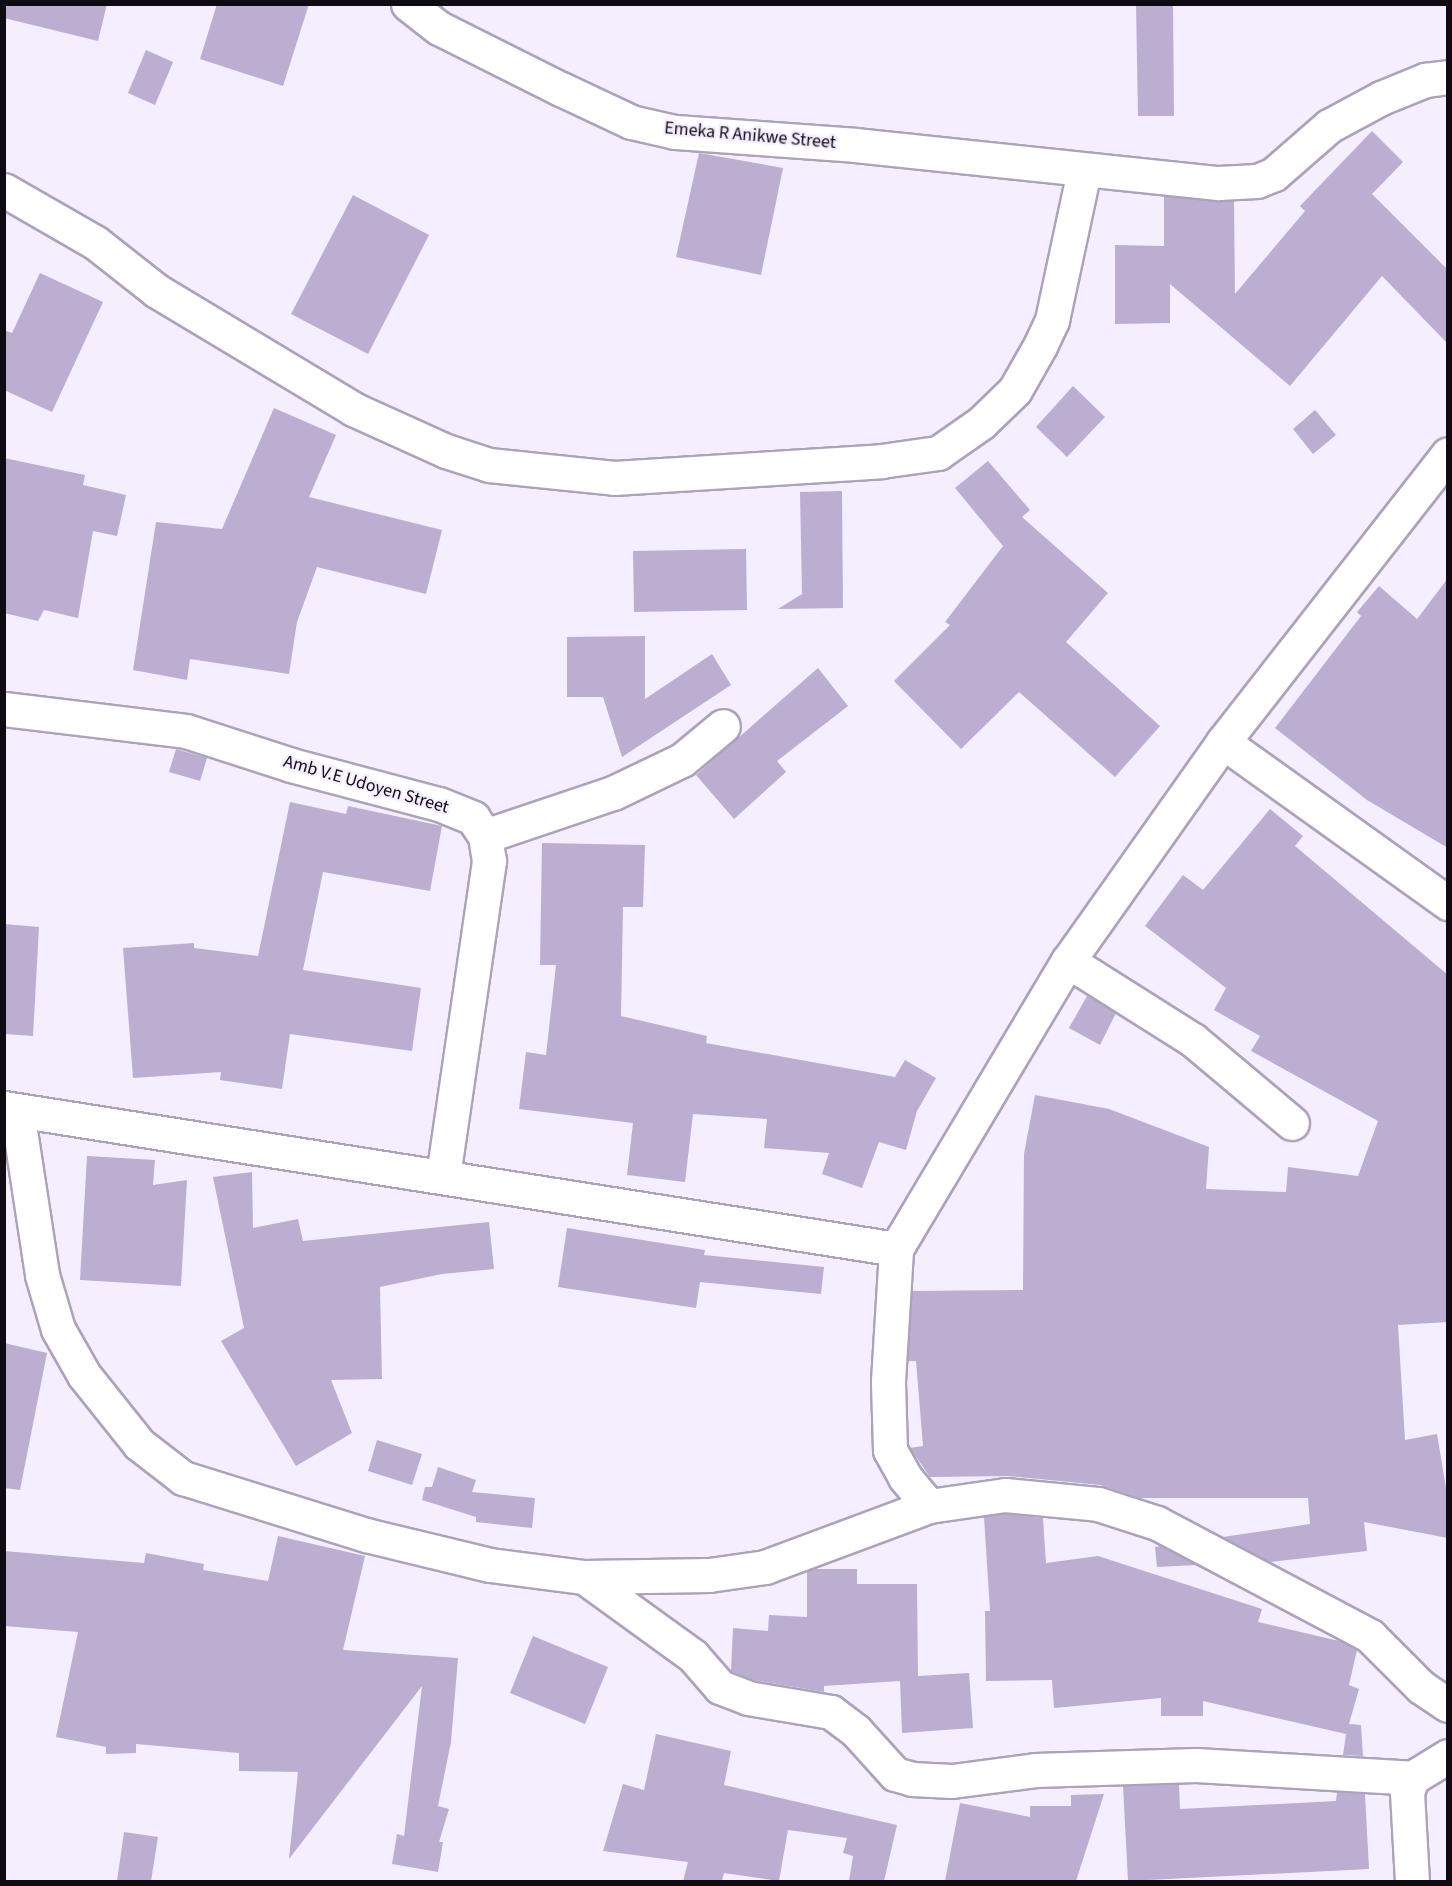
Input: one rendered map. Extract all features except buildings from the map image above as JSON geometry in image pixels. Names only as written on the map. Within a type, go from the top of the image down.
[{"type":"street","name":"Emeka R Anikwe Street","points":[[408,4],[449,33],[561,89],[642,124],[696,135],[855,145],[1084,171],[1218,183],[1257,181],[1274,174],[1329,126],[1381,98],[1425,80],[1448,77]]},
{"type":"street","points":[[4,190],[96,243],[157,291],[353,409],[446,451],[489,465],[614,478],[881,461],[938,453],[981,423],[1015,390],[1040,346],[1052,320],[1084,171]]},
{"type":"street","points":[[929,1506],[905,1477],[890,1450],[888,1370],[896,1249],[1068,961],[1223,741],[1448,454]]},
{"type":"street","name":"Amb V.E Udoyen Street","points":[[4,709],[186,731],[291,765],[439,804],[473,818],[485,837]]},
{"type":"street","points":[[443,1177],[489,861],[485,837],[623,788],[682,760],[723,726]]},
{"type":"street","points":[[1223,741],[1448,903]]},
{"type":"street","points":[[1068,961],[1193,1040],[1292,1123]]},
{"type":"street","points":[[896,1249],[11,1110],[42,1275],[58,1329],[84,1375],[139,1444],[183,1478],[236,1498],[490,1565],[584,1577],[709,1575],[765,1567],[929,1506],[1005,1495],[1098,1504],[1157,1523],[1370,1636],[1421,1687],[1448,1705]]},
{"type":"street","points":[[584,1577],[693,1656],[720,1687],[748,1698],[831,1712],[856,1731],[895,1774],[912,1779],[952,1780],[1035,1770],[1196,1765],[1412,1778],[1448,1756]]},
{"type":"street","points":[[1412,1778],[1407,1793],[1412,1881]]}]
